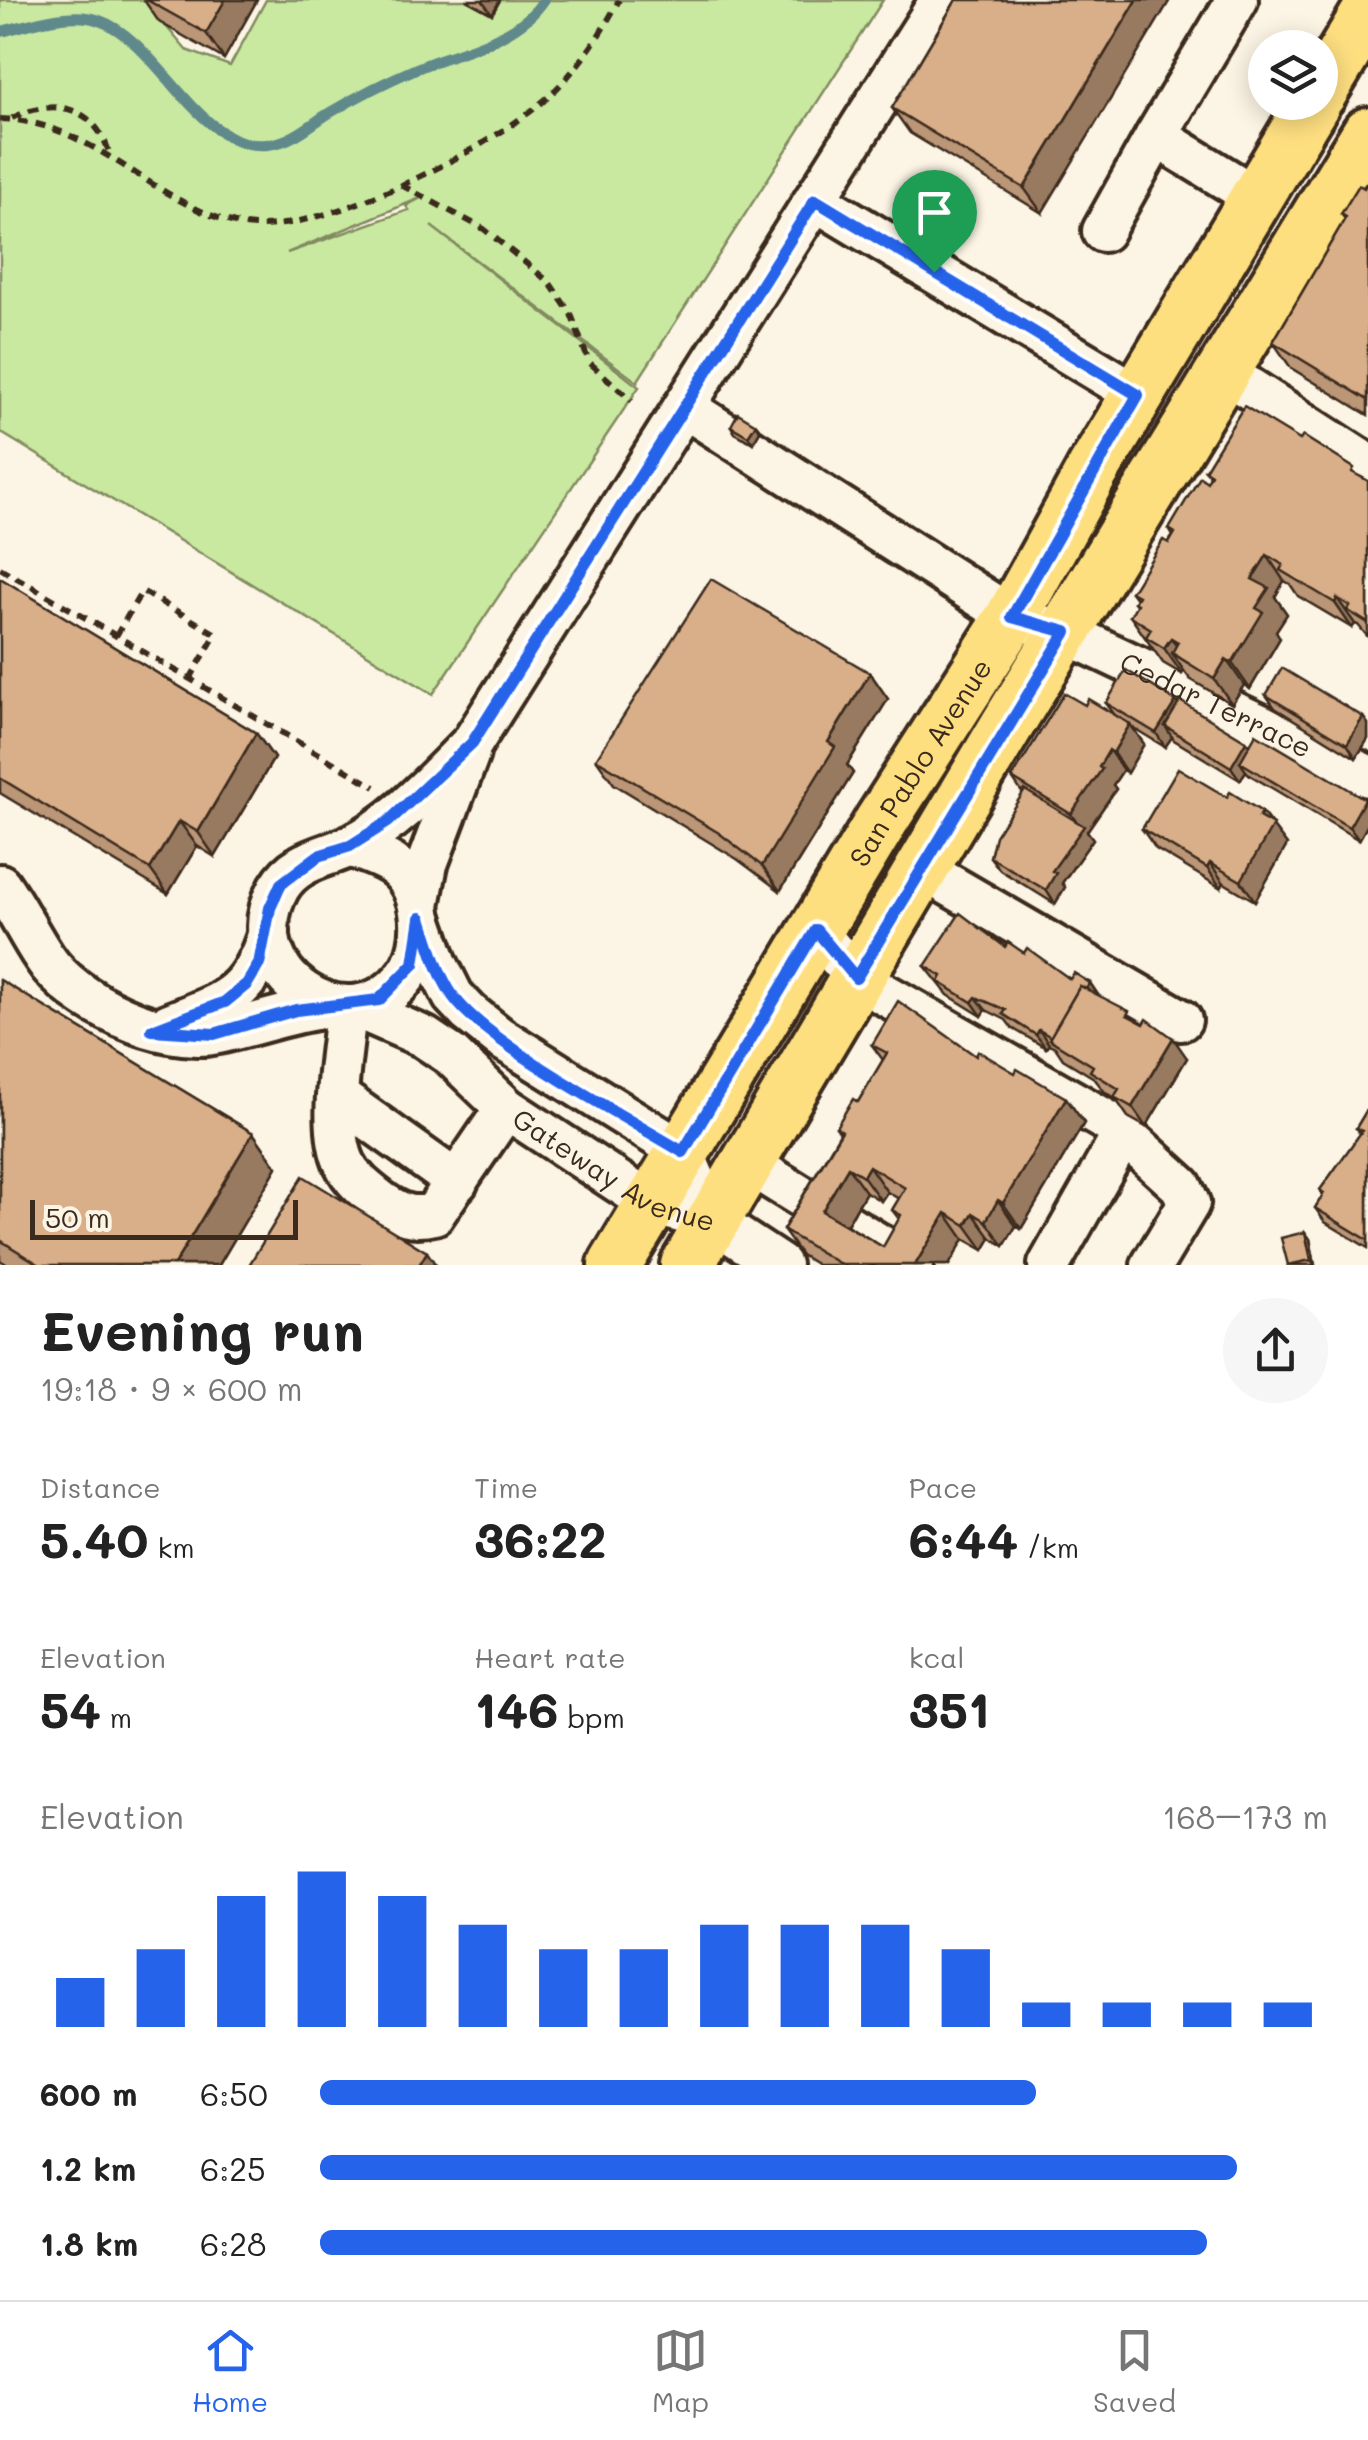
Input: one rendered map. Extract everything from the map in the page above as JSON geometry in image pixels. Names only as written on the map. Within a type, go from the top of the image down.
[{"type":"main road","points":[[1338,63],[1368,13]]},
{"type":"main road","name":"San Pablo Avenue","points":[[615,1265],[816,930],[1012,617],[1138,395],[1303,120]]},
{"type":"main road","name":"San Pablo Avenue","points":[[686,1265],[1368,134]]},
{"type":"main road","points":[[1212,390],[1194,388],[1198,362],[1250,270],[1267,220],[1257,198]]},
{"type":"street","points":[[0,885],[45,960],[86,997],[152,1030],[214,1034],[296,1010],[379,1000],[401,982],[414,964],[427,864],[472,743],[941,0]]},
{"type":"street","points":[[1102,231],[1237,0]]},
{"type":"street","points":[[1156,136],[1257,198]]},
{"type":"street","points":[[815,200],[1138,395]]},
{"type":"street","points":[[1212,390],[1368,466]]},
{"type":"street","name":"Cedar Terrace","points":[[684,407],[1012,617],[1066,632],[1368,776]]},
{"type":"street","points":[[347,1006],[306,996],[289,982],[274,959],[270,908],[281,884],[318,856],[350,846],[388,822],[472,743]]},
{"type":"street","points":[[350,846],[394,865],[412,886],[420,912]]},
{"type":"street","points":[[922,869],[1182,1020]]},
{"type":"street","name":"Gateway Avenue","points":[[420,912],[437,964],[453,996],[468,1013],[499,1037],[683,1152],[713,1222]]},
{"type":"street","points":[[816,930],[856,978],[1124,1134],[1181,1186],[1189,1203],[1152,1265]]},
{"type":"street","points":[[152,1030],[225,1002],[247,984],[259,964],[269,932]]},
{"type":"street","points":[[347,1006],[338,1097],[344,1164],[374,1196],[398,1213],[417,1218],[434,1214],[506,1108]]},
{"type":"street","name":"Gateway Avenue","points":[[347,1006],[438,1046],[506,1108],[652,1204],[713,1222]]},
{"type":"street","points":[[338,1097],[457,1182]]},
{"type":"street","points":[[1049,1265],[1124,1134]]},
{"type":"street","points":[[746,1163],[912,1265]]},
{"type":"street","points":[[713,1222],[780,1265]]},
{"type":"path","points":[[0,119],[60,131],[110,155],[160,192],[242,225],[281,227],[324,219],[400,185],[512,123],[546,99],[600,36],[619,0]]},
{"type":"path","points":[[11,119],[31,109],[58,106],[77,110],[95,123],[110,155]]},
{"type":"path","points":[[400,185],[484,229],[548,282],[571,314],[588,362],[632,400]]},
{"type":"path","points":[[0,568],[384,792]]},
{"type":"path","points":[[116,636],[142,591],[216,634],[190,679]]},
{"type":"green space","points":[[0,0],[144,0],[186,50],[230,66],[266,0],[466,0],[493,13],[500,0],[883,0],[637,382],[431,226],[639,387],[433,694],[0,432]],"holes":[[[423,197],[406,206],[409,210],[287,253]]]},
{"type":"building","points":[[147,0],[225,0],[206,33]]},
{"type":"building","points":[[956,0],[1137,0],[1024,188],[892,108]]},
{"type":"building","points":[[1368,181],[1368,400],[1273,342],[1346,217],[1341,214],[1359,185],[1364,188]]},
{"type":"building","points":[[1244,406],[1300,440],[1303,436],[1368,481],[1368,623],[1347,610],[1350,606],[1337,598],[1335,603],[1280,570],[1283,565],[1267,555],[1252,579],[1269,588],[1256,608],[1263,612],[1232,663],[1226,659],[1214,679],[1172,653],[1178,642],[1171,638],[1164,648],[1146,637],[1151,629],[1130,616],[1138,596],[1131,592],[1163,540],[1169,543],[1175,533],[1169,529],[1200,477],[1207,482],[1211,474],[1205,470]]},
{"type":"building","points":[[738,413],[756,424],[748,436],[731,426]]},
{"type":"building","points":[[0,578],[256,733],[198,832],[179,821],[150,869],[0,778]]},
{"type":"building","points":[[711,579],[870,673],[828,742],[835,747],[762,866],[719,833],[596,759]]},
{"type":"building","points":[[1282,668],[1363,717],[1347,744],[1266,695]]},
{"type":"building","points":[[1126,670],[1176,701],[1156,733],[1106,703]]},
{"type":"building","points":[[1064,693],[1085,705],[1088,699],[1130,724],[1113,753],[1109,750],[1099,767],[1102,769],[1071,814],[1012,778]]},
{"type":"building","points":[[1180,701],[1246,741],[1231,767],[1165,726]]},
{"type":"building","points":[[1256,734],[1365,799],[1349,827],[1240,762]]},
{"type":"building","points":[[1178,768],[1227,797],[1230,792],[1262,812],[1259,817],[1273,825],[1241,881],[1210,863],[1207,868],[1142,829]]},
{"type":"building","points":[[1025,790],[1084,826],[1052,871],[1056,873],[1046,890],[990,857],[995,836]]},
{"type":"building","points":[[960,913],[1005,947],[1008,942],[1024,953],[1027,948],[1070,979],[1074,973],[1090,983],[1086,989],[1080,986],[1051,1037],[1039,1030],[1036,1035],[1003,1014],[1006,1010],[976,997],[972,1002],[939,982],[942,976],[925,966]]},
{"type":"building","points":[[0,980],[253,1133],[174,1265],[40,1265],[0,1240]]},
{"type":"building","points":[[1080,986],[1129,1011],[1127,1015],[1144,1024],[1147,1019],[1173,1038],[1132,1107],[1114,1097],[1119,1089],[1090,1071],[1093,1066],[1049,1039]]},
{"type":"building","points":[[898,1001],[976,1056],[978,1051],[1015,1073],[1017,1069],[1066,1098],[1003,1203],[998,1200],[986,1221],[973,1213],[966,1225],[946,1213],[915,1265],[842,1265],[783,1230],[842,1131],[836,1127],[853,1099],[858,1102],[887,1053],[872,1045]],"holes":[[[869,1166],[905,1188],[892,1210],[901,1215],[883,1247],[822,1211],[848,1167],[863,1176]]]},
{"type":"building","points":[[1368,1108],[1368,1240],[1315,1208],[1324,1193],[1320,1190],[1362,1131],[1356,1128]]},
{"type":"building","points":[[303,1176],[427,1252],[419,1265],[249,1265]]},
{"type":"building","points":[[1305,1232],[1311,1260],[1288,1265],[1281,1238]]},
{"type":"waterway","points":[[0,32],[62,18],[98,20],[121,32],[142,50],[202,116],[223,133],[246,143],[271,144],[295,135],[392,79],[502,36],[532,15],[544,0]]},
{"type":"route","points":[[815,200],[934,272],[1138,395],[1012,617],[1066,632],[856,978],[816,930],[683,1152],[499,1037],[468,1013],[453,996],[437,964],[421,918],[414,964],[401,982],[379,1000],[296,1010],[214,1034],[152,1030],[225,1002],[247,984],[259,964],[269,932],[270,908],[281,884],[295,869],[318,856],[350,846],[388,822],[472,743],[815,200]]}]
